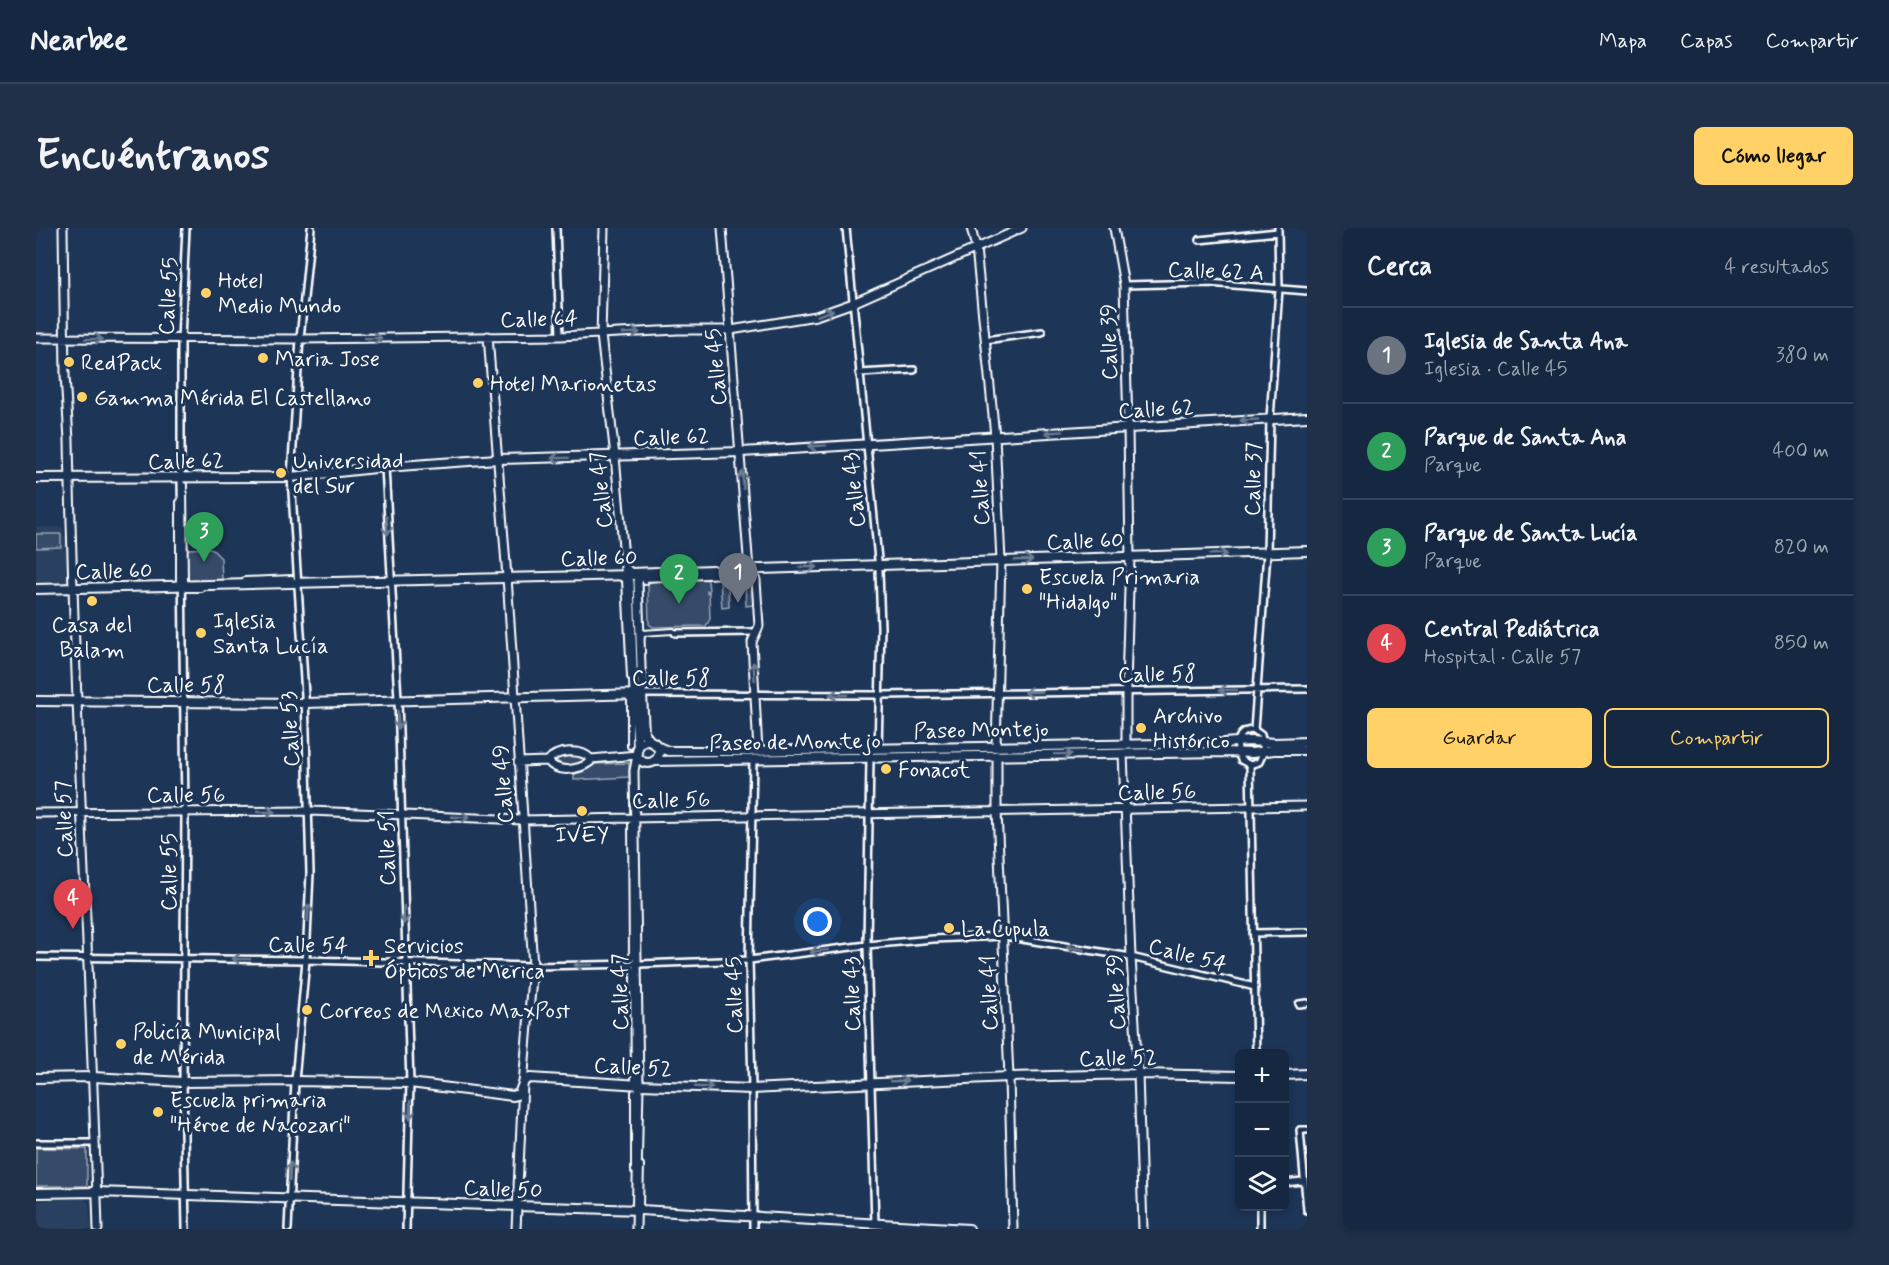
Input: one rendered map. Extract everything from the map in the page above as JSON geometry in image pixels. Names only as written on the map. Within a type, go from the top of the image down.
[{"type":"main road","name":"Calle 62","points":[[36,478],[181,483],[291,477],[497,459],[741,452],[866,442],[1307,417]]},
{"type":"main road","name":"Calle 60","points":[[36,589],[182,588],[298,582],[508,577],[626,570],[644,578],[748,569],[1307,551]]},
{"type":"main road","name":"Calle 58","points":[[36,701],[305,703],[635,693]]},
{"type":"main road","name":"Calle 47","points":[[635,693],[644,733],[654,744]]},
{"type":"main road","name":"Calle 47","points":[[635,693],[636,751]]},
{"type":"main road","points":[[643,742],[654,744],[658,752],[654,761],[646,763],[640,760],[636,751],[643,742]]},
{"type":"main road","name":"Paseo Montejo","points":[[654,744],[668,751],[878,749],[997,751],[1126,745],[1307,742]]},
{"type":"main road","points":[[1238,752],[1307,750]]},
{"type":"main road","name":"Paseo de Montejo","points":[[654,761],[870,758],[997,751],[1238,752]]},
{"type":"main road","name":"Calle 52","points":[[36,1078],[93,1077],[183,1082],[410,1083],[513,1096],[519,1094],[525,1080],[530,1078],[752,1089],[1010,1077],[1138,1074],[1235,1076]]},
{"type":"main road","points":[[1289,1075],[1307,1074]]},
{"type":"main road","name":"Calle 50","points":[[36,1193],[97,1192],[517,1206],[754,1216],[879,1227],[969,1229]]},
{"type":"street","name":"Calle 57","points":[[63,228],[64,338],[98,1229]]},
{"type":"street","name":"Calle 55","points":[[186,228],[181,340],[185,812],[183,1082],[186,1229]]},
{"type":"street","name":"Calle 53","points":[[288,1229],[295,1081],[306,960],[310,873],[305,703],[291,477],[300,339],[311,228]]},
{"type":"street","points":[[556,228],[560,336]]},
{"type":"street","name":"Calle 47","points":[[604,228],[601,335],[625,568],[630,582],[638,674]]},
{"type":"street","name":"Calle 45","points":[[722,228],[741,452],[748,569],[756,580],[759,626],[752,642],[758,751]]},
{"type":"street","name":"Calle 43","points":[[846,228],[878,565],[881,628],[878,749]]},
{"type":"street","name":"Calle 41","points":[[971,228],[976,248],[994,436],[1001,561],[997,693],[997,812],[1010,1077],[1013,1229]]},
{"type":"street","name":"Calle 64","points":[[36,338],[300,339],[560,336],[678,330],[730,330],[816,316],[852,303],[1022,228]]},
{"type":"street","name":"Calle 39","points":[[1114,228],[1124,285],[1128,427],[1130,557],[1126,745]]},
{"type":"street","points":[[1199,240],[1278,230]]},
{"type":"street","name":"Calle 37","points":[[1254,730],[1267,553],[1270,419],[1279,289],[1278,230]]},
{"type":"street","name":"Calle 62 A","points":[[1124,285],[1209,283],[1307,291]]},
{"type":"street","points":[[985,340],[1042,332]]},
{"type":"street","name":"Calle 49","points":[[488,336],[508,577],[518,762],[533,966],[523,1084],[516,1229]]},
{"type":"street","points":[[859,373],[914,370]]},
{"type":"street","name":"Calle 51","points":[[385,467],[398,699],[410,1083],[406,1229]]},
{"type":"street","points":[[181,483],[185,582],[298,582]]},
{"type":"street","points":[[73,589],[179,583],[181,483]]},
{"type":"street","points":[[626,570],[743,566],[748,569]]},
{"type":"street","points":[[508,577],[620,577],[625,580],[631,688],[635,693]]},
{"type":"street","name":"Calle 47","points":[[635,693],[638,674],[638,581],[644,578]]},
{"type":"street","points":[[635,693],[642,633],[756,633]]},
{"type":"street","name":"Calle 58","points":[[635,693],[880,695],[1307,689]]},
{"type":"street","points":[[1254,730],[1259,733],[1263,742],[1264,751],[1259,762],[1250,765],[1243,762],[1238,752],[1238,742],[1244,732],[1254,730]]},
{"type":"street","points":[[548,761],[553,766],[569,769],[583,766],[591,759],[636,751]]},
{"type":"street","name":"Calle 47","points":[[636,751],[633,821],[638,1085],[636,1229]]},
{"type":"street","points":[[518,762],[548,761],[554,755],[566,752],[584,754],[591,759]]},
{"type":"street","name":"Calle 39","points":[[1123,753],[1143,1229]]},
{"type":"street","name":"Calle 43","points":[[870,758],[867,945],[871,1083],[879,1227]]},
{"type":"street","name":"Calle 45","points":[[753,759],[749,960],[753,1229]]},
{"type":"street","points":[[1250,765],[1256,1049]]},
{"type":"street","name":"Calle 56","points":[[36,813],[309,812],[522,820],[633,821],[870,813],[1307,806]]},
{"type":"street","points":[[636,964],[637,827]]},
{"type":"street","name":"Calle 54","points":[[1253,933],[1307,932]]},
{"type":"street","name":"Calle 54","points":[[36,957],[306,960],[533,966],[636,964],[749,960],[867,945],[1004,936],[1131,957],[1256,987]]},
{"type":"street","points":[[1299,1004],[1307,1003]]},
{"type":"street","points":[[1304,1130],[1303,1181],[1307,1210]]},
{"type":"street","points":[[36,1143],[95,1143]]},
{"type":"street","points":[[1289,1182],[1303,1181]]},
{"type":"street","points":[[1260,1211],[1260,1229]]},
{"type":"shaded area","points":[[36,527],[63,527],[63,536],[68,536],[70,580],[66,584],[36,585]]},
{"type":"shaded area","points":[[36,534],[61,534],[61,547],[36,548]]},
{"type":"shaded area","points":[[211,548],[221,558],[222,580],[189,582],[187,580],[187,549]]},
{"type":"shaded area","points":[[722,578],[733,578],[733,586],[728,587],[729,607],[722,608],[720,581]]},
{"type":"shaded area","points":[[739,578],[752,579],[753,605],[746,606],[745,586],[740,586]]},
{"type":"shaded area","points":[[706,579],[709,590],[707,593],[709,591],[710,619],[706,626],[653,627],[649,624],[648,584],[652,581]]},
{"type":"shaded area","points":[[577,755],[585,760],[570,766],[556,760],[561,756]]},
{"type":"shaded area","points":[[629,763],[629,777],[574,780],[574,774],[595,764]]},
{"type":"shaded area","points":[[36,1148],[87,1149],[87,1186],[36,1186]]},
{"type":"shaded area","points":[[84,1198],[89,1203],[91,1229],[36,1229],[36,1201]]},
{"type":"place","name":"Hotel Medio Mundo","points":[[206,293]]},
{"type":"place","name":"Maria Jose","points":[[263,358]]},
{"type":"place","name":"RedPack","points":[[69,362]]},
{"type":"place","name":"Hotel Marionetas","points":[[478,383]]},
{"type":"place","name":"Gamma Mérida El Castellano","points":[[82,397]]},
{"type":"place","name":"Universidad del Sur","points":[[281,473]]},
{"type":"place","name":"Parque de Santa Lucía","points":[[204,562]]},
{"type":"place","name":"Escuela Primaria \"Hidalgo\"","points":[[1027,589]]},
{"type":"place","name":"Casa del Balam","points":[[92,601]]},
{"type":"place","name":"Iglesia de Santa Ana","points":[[738,603]]},
{"type":"place","name":"Parque de Santa Ana","points":[[679,604]]},
{"type":"place","name":"Iglesia Santa Lucía","points":[[201,633]]},
{"type":"place","name":"Archivo Histórico","points":[[1141,728]]},
{"type":"place","name":"Fonacot","points":[[886,769]]},
{"type":"place","name":"IVEY","points":[[582,811]]},
{"type":"place","name":"La Cupula","points":[[949,928]]},
{"type":"place","name":"Central Pediátrica","points":[[73,929]]},
{"type":"place","name":"Servicios Ópticos de Merica","points":[[371,958]]},
{"type":"place","name":"Correos de Mexico MaxPost","points":[[307,1010]]},
{"type":"place","name":"Policía Municipal de Mérida","points":[[121,1044]]},
{"type":"place","name":"Escuela primaria \"Héroe de Nacozari\"","points":[[158,1112]]}]
